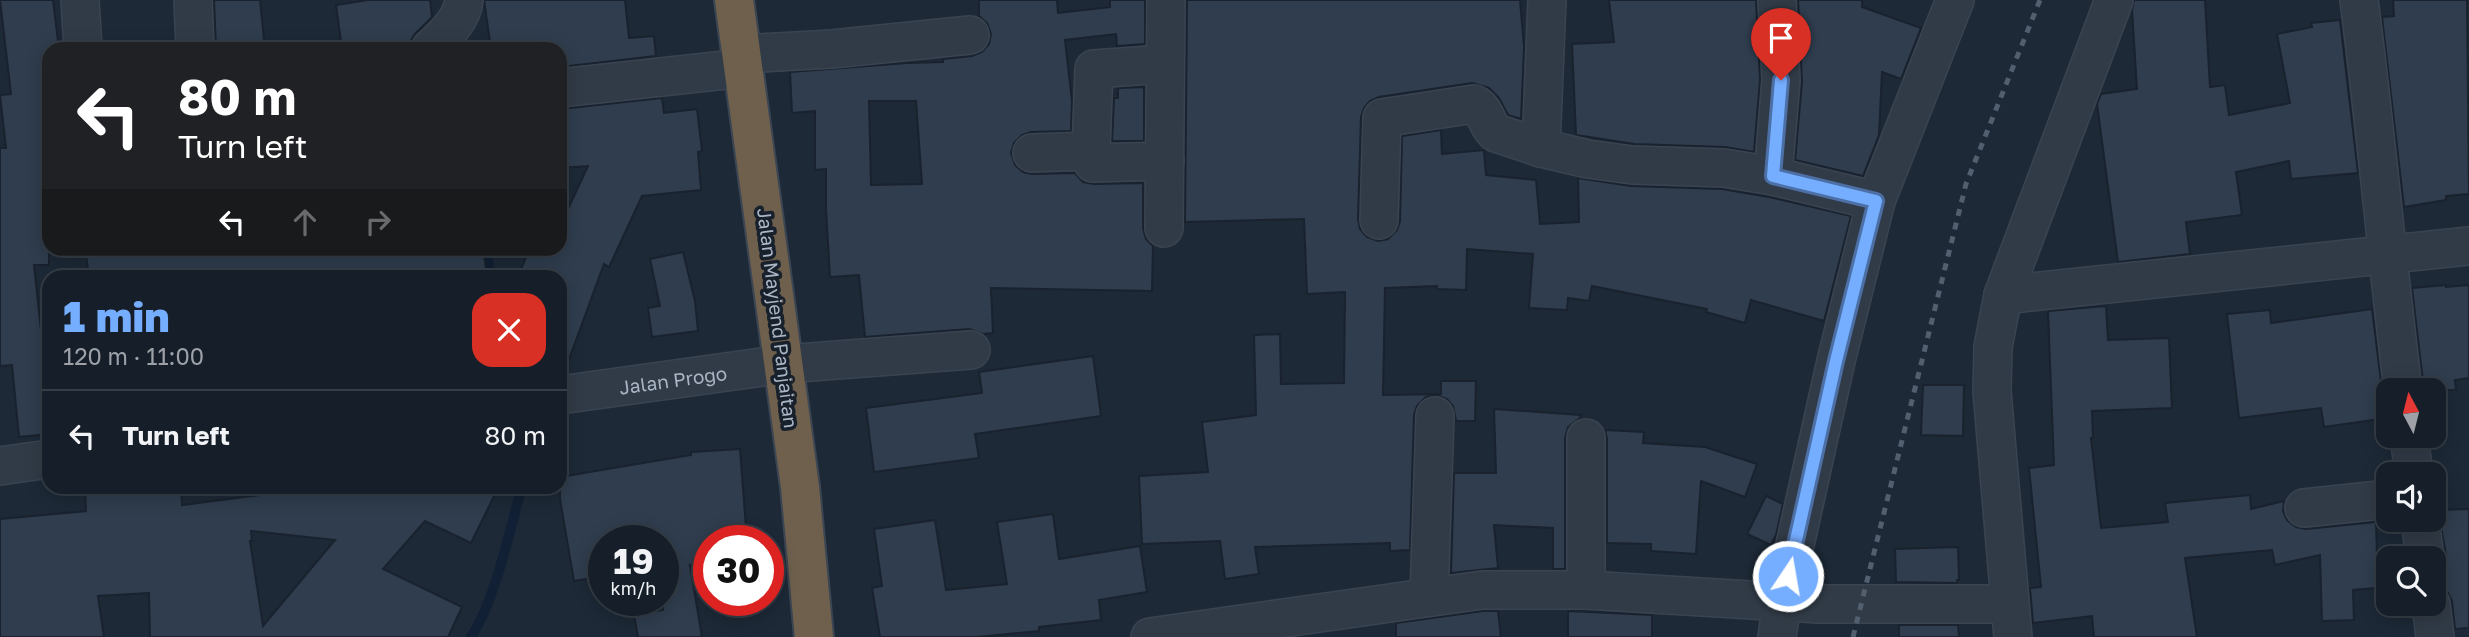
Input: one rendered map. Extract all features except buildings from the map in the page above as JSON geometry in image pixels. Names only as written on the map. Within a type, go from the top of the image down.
[{"type":"highway","name":"Jalan Mayjend Panjaitan","points":[[734,0],[800,487],[814,637]]},
{"type":"street","points":[[80,0],[83,42]]},
{"type":"street","points":[[193,0],[195,42]]},
{"type":"street","points":[[1164,228],[1166,0]]},
{"type":"street","points":[[1541,148],[1547,0]]},
{"type":"street","points":[[1773,176],[1781,80],[1777,0]]},
{"type":"street","points":[[1780,620],[1836,361],[1876,201],[1955,0]]},
{"type":"street","points":[[1150,637],[1482,590],[1586,590],[1780,620],[1859,605],[2011,620],[1992,391],[1993,347],[2003,295],[2114,0]]},
{"type":"street","points":[[2360,0],[2402,378]]},
{"type":"street","points":[[567,87],[832,49],[970,34]]},
{"type":"street","points":[[1165,64],[1094,69],[1091,151],[1093,163],[1165,161]]},
{"type":"street","points":[[1379,220],[1382,118],[1474,104],[1482,108],[1490,128],[1496,133],[1541,148],[1632,166],[1724,168],[1773,176],[1876,201]]},
{"type":"street","points":[[1032,153],[1091,151]]},
{"type":"street","points":[[2003,295],[2469,246]]},
{"type":"street","name":"Jalan Progo","points":[[567,394],[784,364],[971,350]]},
{"type":"street","points":[[1429,596],[1435,416]]},
{"type":"street","points":[[1586,438],[1586,590]]},
{"type":"street","points":[[0,466],[42,460]]},
{"type":"street","points":[[2304,508],[2376,500]]},
{"type":"street","points":[[2432,616],[2435,637]]},
{"type":"waterway","points":[[487,256],[489,270]]},
{"type":"waterway","points":[[471,637],[487,606],[500,568],[520,494]]},
{"type":"railway","points":[[1853,637],[1966,184],[2040,0]]},
{"type":"route","points":[[1781,80],[1773,176],[1876,201],[1836,361],[1788,576]]}]
